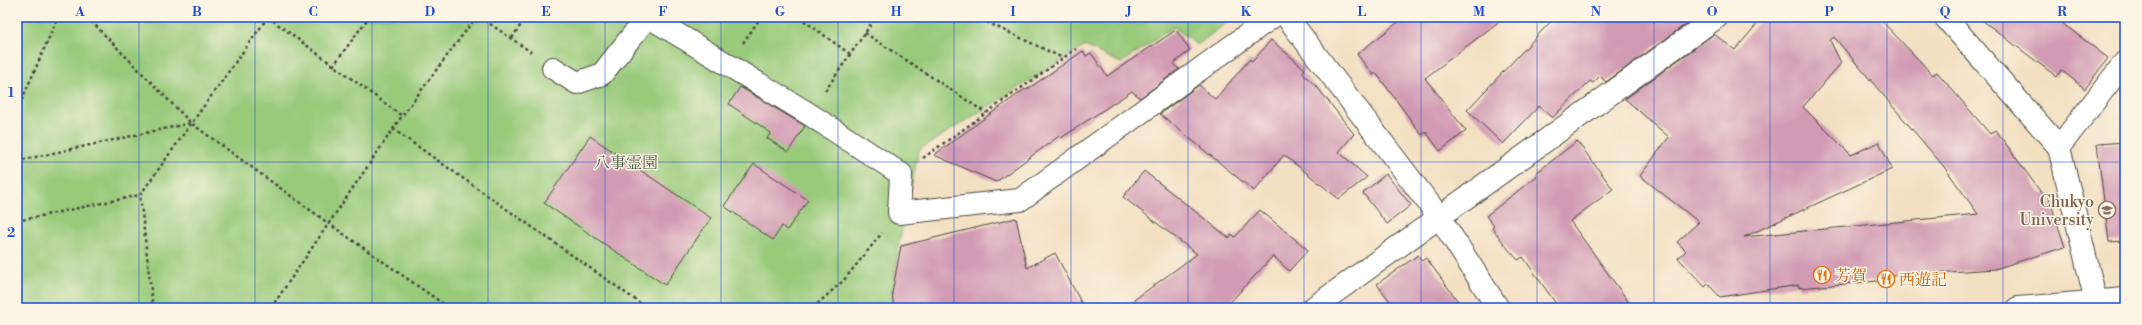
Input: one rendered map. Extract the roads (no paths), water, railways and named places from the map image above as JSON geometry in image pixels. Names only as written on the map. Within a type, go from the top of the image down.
[{"type":"street","points":[[553,68],[577,83],[602,74],[648,17],[809,114],[901,174],[899,213],[1020,200],[1272,17]]},
{"type":"street","points":[[1287,17],[1440,218],[1498,308]]},
{"type":"street","points":[[1313,308],[1718,17]]},
{"type":"street","points":[[1945,17],[2059,147],[2096,302]]},
{"type":"street","points":[[2059,147],[2125,62]]},
{"type":"street","points":[[2018,308],[2125,299]]},
{"type":"place","name":"Chukyo University","points":[[2107,210]]},
{"type":"place","name":"芳賀","points":[[1822,275]]},
{"type":"place","name":"西遊記","points":[[1886,279]]},
{"type":"park label","name":"八事霊園","points":[[626,162]]}]
